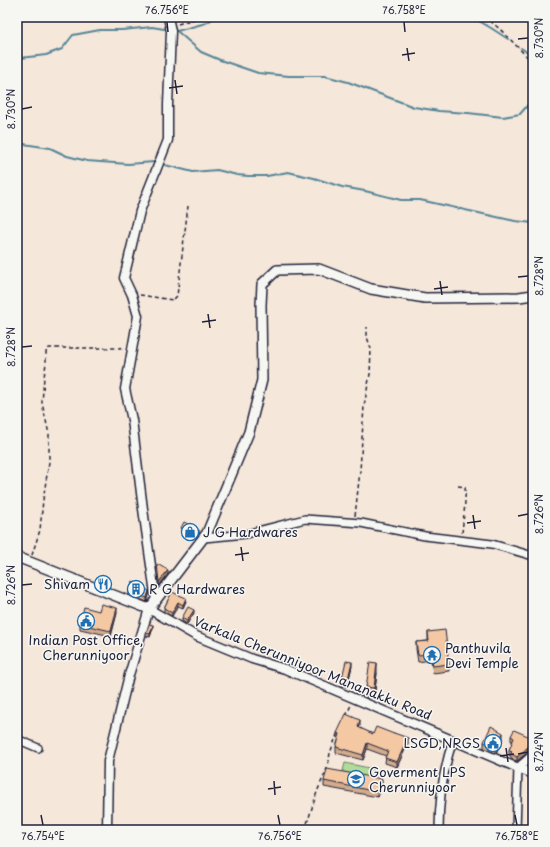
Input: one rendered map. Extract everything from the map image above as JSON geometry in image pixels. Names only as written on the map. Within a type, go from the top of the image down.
[{"type":"main road","points":[[149,609],[207,533],[248,432],[262,380],[262,284],[277,270],[319,270],[371,289],[425,298],[519,297],[533,295]]},
{"type":"main road","name":"Varkala Cherunniyoor Mananakku Road","points":[[17,557],[149,609]]},
{"type":"street","points":[[156,601],[132,420],[125,389],[138,316],[132,295],[124,278],[140,211],[168,140],[171,31],[169,21]]},
{"type":"street","points":[[204,538],[246,534],[305,519],[354,522],[425,536],[492,544],[533,556]]},
{"type":"street","points":[[107,830],[108,761],[129,675],[149,609]]},
{"type":"street","name":"Varkala Cherunniyoor Mananakku Road","points":[[149,609],[196,636],[252,659],[286,668],[533,774]]},
{"type":"street","points":[[17,739],[38,748]]},
{"type":"street","points":[[439,830],[440,797],[443,778],[453,740]]},
{"type":"street","points":[[516,830],[518,768],[533,755]]},
{"type":"path","points":[[169,21],[180,24],[201,17]]},
{"type":"path","points":[[484,17],[501,30],[521,52],[533,62]]},
{"type":"path","points":[[132,295],[144,295],[172,300],[177,296],[188,206]]},
{"type":"path","points":[[354,522],[363,436],[364,406],[370,374],[372,349],[367,337],[367,327]]},
{"type":"path","points":[[29,562],[40,530],[49,462],[49,434],[42,403],[46,352],[49,348],[119,348],[133,345]]},
{"type":"path","points":[[458,486],[465,487],[461,540]]},
{"type":"path","points":[[344,719],[354,698]]},
{"type":"path","points":[[305,830],[317,792],[328,766],[334,740],[340,728]]},
{"type":"green space","points":[[345,763],[374,769],[368,781],[342,775]]},
{"type":"building","points":[[184,522],[199,530],[196,535],[181,528]]},
{"type":"building","points":[[157,564],[168,570],[159,582]]},
{"type":"building","points":[[133,581],[149,591],[147,598],[129,591]]},
{"type":"building","points":[[172,592],[186,598],[183,605],[178,602],[172,613],[164,608]]},
{"type":"building","points":[[101,604],[117,608],[111,631],[80,624],[84,607],[99,611]]},
{"type":"building","points":[[188,607],[194,610],[187,621],[182,618]]},
{"type":"building","points":[[149,624],[153,625],[150,634],[146,633]]},
{"type":"building","name":"Panthuvila Devi Temple","points":[[445,630],[449,664],[433,666],[431,654],[418,655],[416,642],[429,641],[428,632]]},
{"type":"building","points":[[346,661],[352,662],[347,683],[341,682]]},
{"type":"building","points":[[370,662],[377,663],[374,688],[366,687]]},
{"type":"building","points":[[346,714],[360,720],[358,727],[373,734],[376,727],[408,738],[397,762],[385,758],[388,751],[367,743],[363,755],[336,747],[340,734],[337,733]]},
{"type":"building","points":[[491,726],[503,733],[496,748],[484,742]]},
{"type":"building","points":[[514,730],[530,737],[533,735],[533,745],[528,745],[527,748],[517,757],[511,754],[512,751],[509,750],[514,738],[511,736]]},
{"type":"building","points":[[327,769],[382,779],[378,792],[324,781]]},
{"type":"waterway","points":[[177,31],[206,23],[216,17]]},
{"type":"waterway","points":[[472,17],[508,39]]},
{"type":"waterway","points":[[17,57],[20,58],[46,55],[62,49],[73,35],[100,30],[122,30],[152,27],[164,29]]},
{"type":"waterway","points":[[177,31],[201,52],[258,73],[289,76],[325,76],[348,82],[414,107],[503,117],[520,114],[533,99]]},
{"type":"waterway","points":[[521,48],[533,56]]},
{"type":"waterway","points":[[17,143],[50,148],[67,156],[87,161],[128,164],[154,162]]},
{"type":"waterway","points":[[165,165],[193,172],[217,170],[248,176],[267,176],[288,172],[342,187],[401,200],[420,200],[515,221],[533,223]]},
{"type":"place","name":"J G Hardwares","points":[[190,532]]},
{"type":"place","name":"Shivam","points":[[103,584]]},
{"type":"place","name":"R G Hardwares","points":[[136,589]]},
{"type":"place","name":"Indian Post Office, Cherunniyoor","points":[[86,621]]},
{"type":"place","name":"Panthuvila Devi Temple","points":[[432,655]]},
{"type":"place","name":"LSGD,NRGS","points":[[493,743]]},
{"type":"place","name":"Goverment LPS Cherunniyoor","points":[[356,779]]}]
